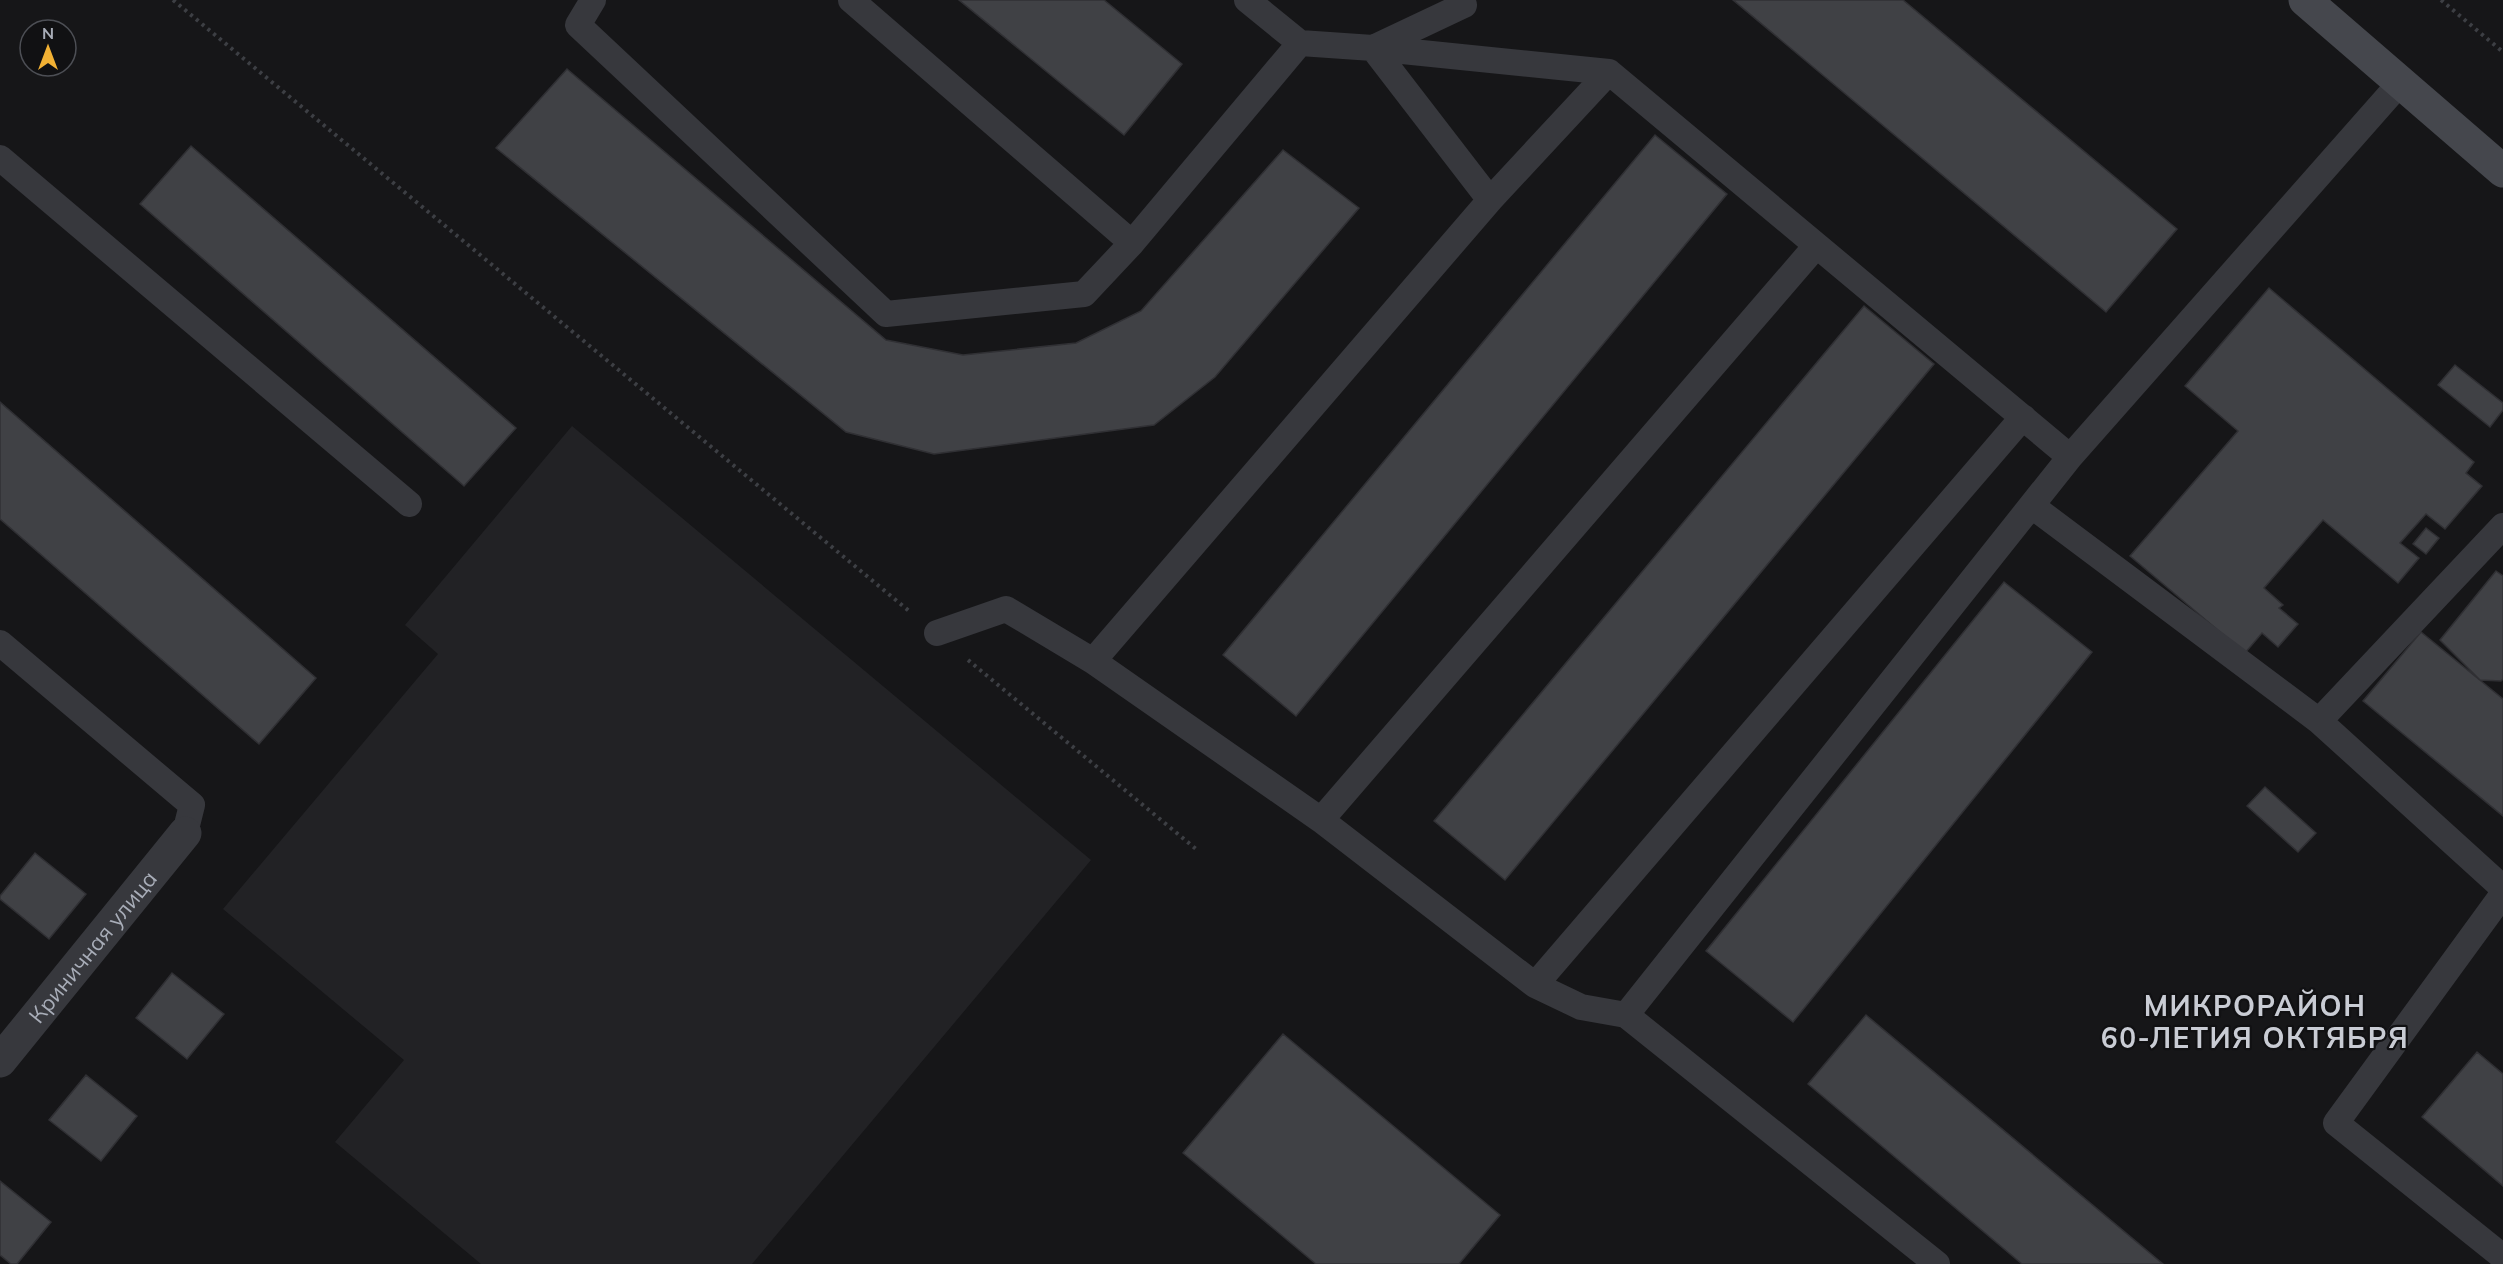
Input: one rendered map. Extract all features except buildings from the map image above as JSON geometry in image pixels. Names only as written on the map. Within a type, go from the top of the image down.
[{"type":"main road","points":[[2305,0],[2503,171]]},
{"type":"street","name":"Криничная улица","points":[[0,1061],[184,833]]},
{"type":"lane","points":[[593,0],[578,25],[886,314],[1084,294],[1132,243],[1300,43]]},
{"type":"lane","points":[[851,0],[1132,243]]},
{"type":"lane","points":[[1247,0],[1300,43],[1373,48],[1609,72],[2070,457]]},
{"type":"lane","points":[[1373,48],[1464,5],[1461,0]]},
{"type":"lane","points":[[1373,48],[1490,200]]},
{"type":"lane","points":[[1093,661],[1490,200],[1609,72]]},
{"type":"lane","points":[[1626,1015],[2070,457],[2402,82]]},
{"type":"lane","points":[[0,158],[410,504]]},
{"type":"lane","points":[[1321,820],[1816,246]]},
{"type":"lane","points":[[1535,985],[2023,417]]},
{"type":"lane","points":[[2032,506],[2319,721],[2503,888]]},
{"type":"lane","points":[[2319,721],[2503,526]]},
{"type":"lane","points":[[937,633],[1006,609],[1093,661],[1321,820],[1535,985],[1581,1007],[1626,1015],[1937,1264]]},
{"type":"lane","points":[[0,643],[192,804],[184,833]]},
{"type":"lane","points":[[2503,894],[2336,1123],[2503,1257]]},
{"type":"path","points":[[173,0],[1196,849]]},
{"type":"path","points":[[2441,0],[2503,52]]},
{"type":"shaded area","points":[[572,426],[1091,860],[752,1264],[481,1264],[335,1142],[404,1060],[223,909],[438,654],[405,625]]},
{"type":"district","name":"МИКРОРАЙОН 60-ЛЕТИЯ ОКТЯБРЯ","points":[[2255,1021]]}]
